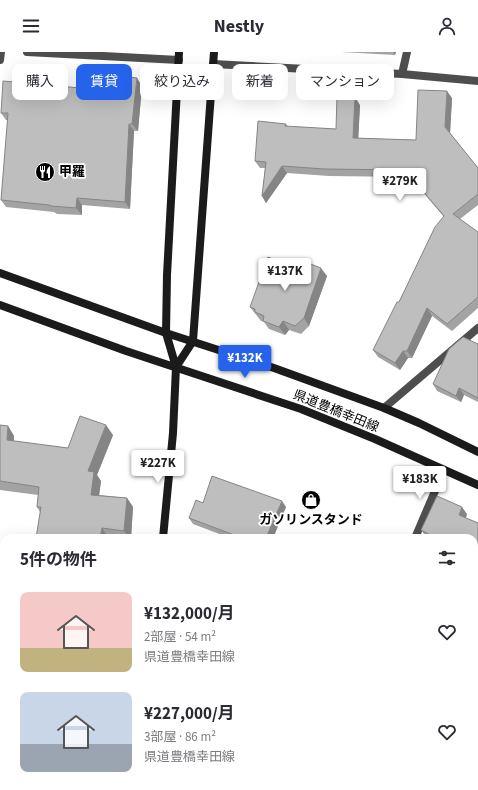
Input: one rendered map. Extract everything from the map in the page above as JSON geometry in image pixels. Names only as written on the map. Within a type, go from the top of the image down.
[{"type":"main road","points":[[213,64],[214,52]]},
{"type":"main road","points":[[162,534],[173,433],[176,367],[166,333],[167,275],[179,56]]},
{"type":"main road","points":[[176,367],[193,341],[210,100]]},
{"type":"main road","name":"県道豊橋幸田線","points":[[0,273],[166,333],[274,368],[384,408],[419,423],[478,452]]},
{"type":"main road","name":"県道豊橋幸田線","points":[[0,305],[126,351],[301,409],[375,439],[478,485]]},
{"type":"street","points":[[0,60],[1,52]]},
{"type":"street","points":[[27,52],[179,56]]},
{"type":"street","points":[[402,74],[407,52]]},
{"type":"street","points":[[224,65],[402,74],[478,81]]},
{"type":"street","points":[[384,408],[478,328]]},
{"type":"street","points":[[417,534],[444,470]]},
{"type":"building","points":[[132,77],[137,78],[132,124],[129,124],[125,202],[77,198],[76,208],[1,200],[8,113],[1,113],[3,81],[12,82],[12,100],[68,100],[68,87],[76,88],[76,100],[132,100]]},
{"type":"building","points":[[418,90],[447,91],[445,127],[478,168],[478,194],[453,214],[478,232],[478,297],[447,324],[427,308],[407,351],[403,351],[395,363],[373,350],[397,302],[399,302],[435,227],[444,216],[405,170],[324,169],[282,166],[262,196],[266,162],[255,161],[258,121],[286,124],[285,126],[336,129],[337,100],[355,100],[353,138],[416,140]]},
{"type":"building","points":[[268,257],[292,267],[297,259],[321,268],[304,318],[295,326],[283,321],[279,327],[263,321],[264,316],[255,312],[255,309],[250,307]]},
{"type":"building","points":[[463,337],[478,344],[478,398],[459,388],[456,396],[433,384],[449,349]]},
{"type":"building","points":[[80,416],[106,425],[88,471],[94,472],[91,495],[127,498],[124,531],[102,528],[101,534],[37,534],[41,507],[37,507],[39,487],[0,481],[0,425],[8,426],[7,440],[68,448]]},
{"type":"building","points":[[212,476],[282,501],[268,534],[231,534],[189,518],[196,500],[203,503]]},
{"type":"building","points":[[437,496],[462,507],[459,515],[478,523],[478,534],[428,534],[421,530]]},
{"type":"place","name":"甲羅","points":[[45,172]]},
{"type":"place","name":"ガソリンスタンド","points":[[311,500]]}]
